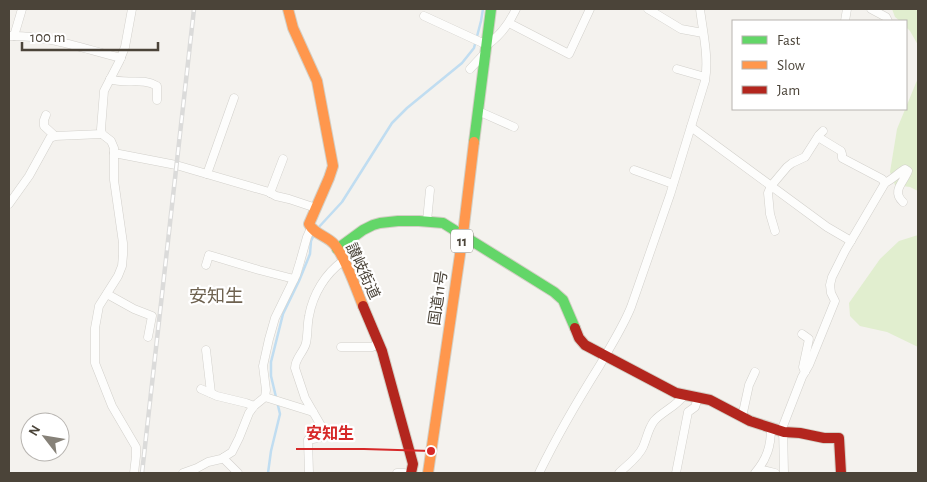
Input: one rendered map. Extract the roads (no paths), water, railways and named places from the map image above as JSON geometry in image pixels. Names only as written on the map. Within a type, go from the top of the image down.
[{"type":"main road","points":[[288,9],[296,36],[317,81],[332,158],[332,172],[309,224],[311,228]]},
{"type":"main road","name":"国道11号","points":[[428,473],[492,9]]},
{"type":"main road","points":[[337,249],[360,232],[374,225],[427,221],[436,221],[443,224],[554,292],[563,300],[579,338],[584,345],[676,393],[710,400],[750,421],[784,432],[824,438],[839,438],[841,473]]},
{"type":"main road","name":"讃岐街道","points":[[311,228],[333,243],[337,249],[379,343],[413,464],[411,473]]},
{"type":"street","points":[[22,9],[12,36],[44,39],[121,58]]},
{"type":"street","points":[[102,134],[104,91],[125,47],[132,9]]},
{"type":"street","points":[[470,69],[509,23],[516,9]]},
{"type":"street","points":[[509,23],[569,54],[590,9]]},
{"type":"street","points":[[648,9],[681,29],[704,33]]},
{"type":"street","points":[[538,473],[552,445],[626,321],[673,184],[707,70],[700,9]]},
{"type":"street","points":[[871,9],[886,17],[888,20]]},
{"type":"street","points":[[424,16],[486,49]]},
{"type":"street","points":[[677,69],[705,77]]},
{"type":"street","points":[[110,78],[117,81],[153,83],[157,86],[157,100]]},
{"type":"street","points":[[207,174],[234,98]]},
{"type":"street","points":[[478,111],[514,127]]},
{"type":"street","points":[[46,115],[44,126],[55,136]]},
{"type":"street","points":[[691,127],[827,227],[851,241]]},
{"type":"street","points":[[9,204],[29,176],[50,138],[55,136],[102,134],[111,141],[114,148],[114,180],[123,255],[120,271],[99,306],[95,328],[95,363],[112,406],[136,447],[134,473]]},
{"type":"street","points":[[775,231],[770,214],[768,194],[771,186],[787,167],[806,157],[820,134],[840,151],[842,158],[882,179],[886,183]]},
{"type":"street","points":[[114,152],[176,165],[316,208]]},
{"type":"street","points":[[270,193],[283,159]]},
{"type":"street","points":[[784,473],[783,426],[835,301],[830,285],[832,277],[886,183],[905,169],[908,171],[898,190],[899,198],[903,202]]},
{"type":"street","points":[[634,170],[673,184]]},
{"type":"street","points":[[427,221],[430,190]]},
{"type":"street","points":[[183,473],[208,462],[223,458],[232,452],[249,413],[265,397],[263,366],[269,339],[275,318],[294,279],[311,228]]},
{"type":"street","points":[[206,265],[209,255],[294,279]]},
{"type":"street","points":[[309,473],[308,440],[327,436],[305,398],[295,363],[305,347],[309,316],[315,295],[336,267],[344,261]]},
{"type":"street","points":[[107,294],[134,309],[152,316],[148,337]]},
{"type":"street","points":[[802,334],[809,339],[803,367],[805,372]]},
{"type":"street","points":[[341,347],[372,347],[379,343]]},
{"type":"street","points":[[206,350],[211,393]]},
{"type":"street","points":[[742,416],[749,384],[755,372]]},
{"type":"street","points":[[201,389],[217,396],[254,406]]},
{"type":"street","points":[[619,473],[636,458],[654,421],[684,395]]},
{"type":"street","points":[[265,397],[313,412]]},
{"type":"street","points":[[676,473],[688,412],[695,407],[698,398]]},
{"type":"street","points":[[771,428],[767,457],[757,471],[775,473]]},
{"type":"street","points":[[223,458],[238,473]]},
{"type":"street","points":[[397,473],[404,473]]},
{"type":"waterway","points":[[318,228],[342,202],[392,123],[407,108],[462,63],[474,48],[483,9]]},
{"type":"waterway","points":[[268,473],[280,414],[271,376],[271,362],[283,314],[310,254],[311,241],[315,233]]},
{"type":"railway","points":[[142,473],[194,9]]},
{"type":"place","name":"安知生","points":[[431,451]]},
{"type":"district","name":"安知生","points":[[216,296]]}]
